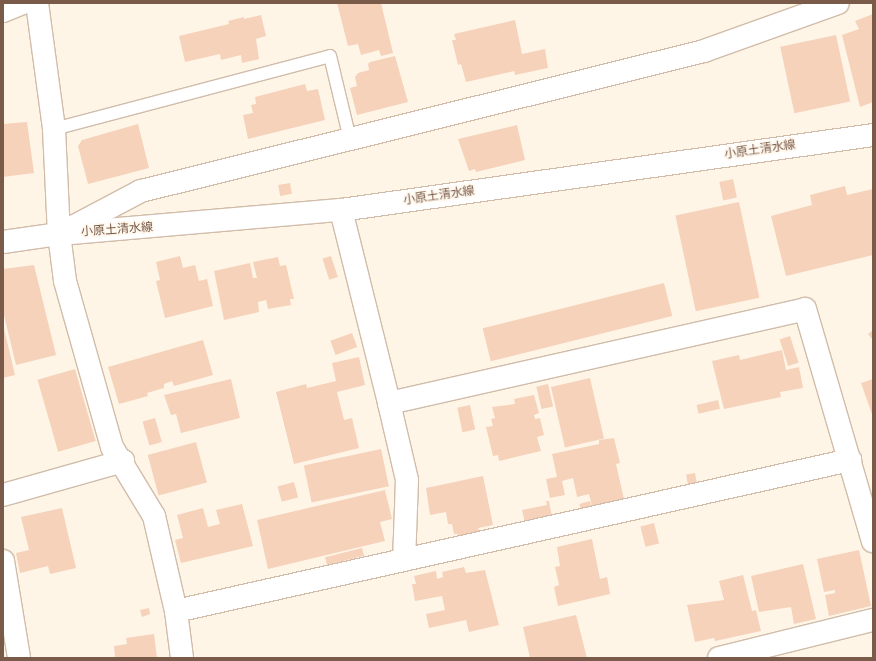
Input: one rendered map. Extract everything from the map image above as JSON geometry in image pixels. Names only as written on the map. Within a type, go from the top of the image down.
[{"type":"street","points":[[3,11],[22,3]]},
{"type":"street","points":[[37,3],[54,129],[59,234],[65,281],[112,447],[123,461],[154,516],[176,611],[182,658]]},
{"type":"street","points":[[59,234],[141,191],[704,51],[838,3]]},
{"type":"street","name":"小原土清水線","points":[[3,242],[59,234],[341,210],[873,135]]},
{"type":"street","points":[[341,210],[407,480],[404,560]]},
{"type":"street","points":[[389,403],[805,309],[873,541]]},
{"type":"street","points":[[176,611],[850,460]]},
{"type":"street","points":[[3,495],[123,461]]},
{"type":"street","points":[[3,561],[19,658]]},
{"type":"street","points":[[719,658],[873,620]]},
{"type":"lane","points":[[54,129],[330,56],[350,139]]},
{"type":"building","points":[[337,3],[381,3],[393,53],[381,56],[379,50],[361,55],[358,44],[348,46]]},
{"type":"building","points":[[873,14],[873,102],[860,107],[842,35],[859,29],[855,21]]},
{"type":"building","points":[[261,15],[266,36],[256,39],[259,59],[242,63],[241,55],[221,60],[220,54],[185,62],[179,36],[229,24],[228,21]]},
{"type":"building","points":[[515,20],[522,54],[545,49],[548,68],[515,75],[514,71],[466,82],[461,64],[458,65],[452,40],[456,40],[454,34]]},
{"type":"building","points":[[836,35],[850,102],[794,113],[780,47]]},
{"type":"building","points":[[395,56],[408,102],[357,115],[350,88],[357,86],[355,77],[358,73],[369,70],[368,64],[370,62]]},
{"type":"building","points":[[305,84],[307,91],[318,89],[325,120],[248,139],[243,115],[253,113],[251,105],[256,104],[255,97]]},
{"type":"building","points":[[27,122],[34,173],[3,177],[3,124]]},
{"type":"building","points":[[138,124],[149,168],[88,184],[78,146],[82,140]]},
{"type":"building","points":[[517,125],[525,160],[476,172],[475,169],[469,171],[458,139]]},
{"type":"building","points":[[733,179],[737,198],[723,200],[719,182]]},
{"type":"building","points":[[290,183],[292,194],[280,196],[278,185]]},
{"type":"building","points":[[845,186],[847,195],[873,189],[873,255],[786,276],[771,216],[812,205],[810,195]]},
{"type":"building","points":[[739,202],[759,298],[696,311],[675,216]]},
{"type":"building","points":[[180,256],[183,268],[195,265],[199,281],[207,279],[213,306],[165,318],[156,281],[160,280],[156,262]]},
{"type":"building","points":[[331,256],[338,277],[329,280],[322,259]]},
{"type":"building","points":[[278,257],[280,266],[286,265],[294,299],[290,299],[291,305],[268,309],[266,300],[258,302],[259,312],[224,320],[214,271],[250,263],[253,278],[257,278],[253,262]]},
{"type":"building","points":[[34,265],[56,355],[16,365],[3,311],[3,269]]},
{"type":"building","points":[[664,283],[672,316],[491,361],[483,328]]},
{"type":"building","points":[[3,324],[15,375],[3,378]]},
{"type":"building","points":[[873,330],[873,340],[868,334]]},
{"type":"building","points":[[352,333],[357,347],[336,355],[330,341]]},
{"type":"building","points":[[790,336],[799,363],[788,366],[780,339]]},
{"type":"building","points":[[203,340],[213,375],[174,386],[172,381],[164,384],[164,388],[147,393],[148,396],[119,404],[108,367]]},
{"type":"building","points":[[782,350],[786,370],[799,367],[803,388],[780,392],[781,397],[724,409],[712,361],[739,355],[740,360]]},
{"type":"building","points":[[359,357],[365,385],[337,392],[344,420],[352,418],[359,448],[294,464],[276,392],[306,384],[307,388],[336,381],[332,363]]},
{"type":"building","points":[[75,369],[96,441],[58,452],[38,380]]},
{"type":"building","points":[[590,378],[604,438],[565,447],[551,387]]},
{"type":"building","points":[[231,379],[240,418],[181,433],[176,414],[171,415],[164,395]]},
{"type":"building","points":[[873,379],[873,417],[861,383]]},
{"type":"building","points":[[548,384],[553,406],[541,409],[536,387]]},
{"type":"building","points":[[534,395],[539,413],[534,415],[535,419],[540,418],[544,435],[537,437],[541,451],[499,461],[498,455],[493,456],[486,427],[493,426],[491,419],[495,418],[492,407],[515,404],[514,399]]},
{"type":"building","points":[[718,400],[720,409],[699,414],[697,405]]},
{"type":"building","points":[[470,405],[475,429],[462,432],[457,408]]},
{"type":"building","points":[[155,418],[162,442],[149,446],[143,422]]},
{"type":"building","points":[[614,438],[620,463],[616,464],[624,499],[592,506],[589,494],[577,497],[573,478],[562,481],[565,495],[550,498],[546,479],[557,477],[552,454],[599,444],[599,440]]},
{"type":"building","points":[[196,442],[207,483],[159,496],[148,455]]},
{"type":"building","points":[[381,449],[389,486],[312,503],[304,465]]},
{"type":"building","points":[[695,473],[697,484],[688,485],[686,475]]},
{"type":"building","points":[[483,476],[493,525],[478,528],[480,532],[458,536],[458,534],[454,534],[452,524],[448,524],[446,512],[430,515],[426,488]]},
{"type":"building","points":[[294,482],[298,497],[282,502],[278,486]]},
{"type":"building","points":[[385,490],[392,519],[380,522],[385,541],[268,569],[257,520]]},
{"type":"building","points":[[546,501],[549,501],[552,517],[525,523],[522,510],[547,505]]},
{"type":"building","points":[[590,501],[592,508],[581,511],[579,504]]},
{"type":"building","points":[[242,504],[253,546],[181,563],[175,540],[183,538],[177,515],[203,508],[208,527],[220,524],[216,510]]},
{"type":"building","points":[[62,508],[76,568],[50,574],[48,566],[20,573],[16,553],[29,550],[21,517]]},
{"type":"building","points":[[654,523],[659,543],[645,547],[640,526]]},
{"type":"building","points":[[592,539],[600,579],[607,577],[610,594],[558,606],[554,587],[559,585],[555,567],[560,566],[557,547]]},
{"type":"building","points":[[362,548],[364,556],[327,565],[325,557]]},
{"type":"building","points":[[859,550],[871,606],[829,616],[825,595],[835,593],[835,590],[824,592],[817,559]]},
{"type":"building","points":[[803,564],[816,619],[794,624],[791,607],[759,612],[751,576]]},
{"type":"building","points":[[464,567],[466,573],[485,570],[499,625],[469,632],[466,620],[429,628],[426,614],[445,610],[442,596],[415,601],[412,584],[416,584],[414,576],[436,571],[437,579],[443,577],[442,572]]},
{"type":"building","points":[[743,575],[752,611],[756,610],[761,631],[715,641],[714,638],[695,642],[687,605],[724,600],[719,581]]},
{"type":"building","points":[[149,608],[150,614],[142,617],[140,610]]},
{"type":"building","points":[[576,615],[587,658],[530,658],[523,627]]},
{"type":"building","points":[[154,634],[157,658],[115,658],[114,646],[127,644],[126,638]]}]
